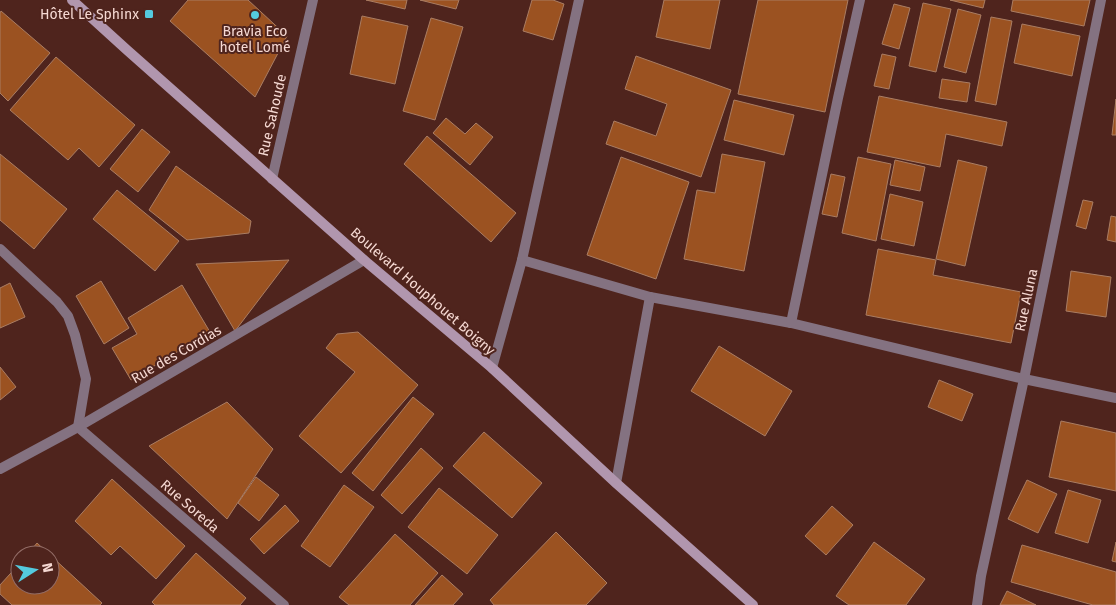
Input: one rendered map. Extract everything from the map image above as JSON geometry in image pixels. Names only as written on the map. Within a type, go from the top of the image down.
[{"type":"street","name":"Boulevard Houphouet Boigny","points":[[72,0],[364,260],[492,368],[616,483],[753,605]]},
{"type":"street","name":"Rue Sahoude","points":[[272,178],[313,0]]},
{"type":"street","points":[[492,368],[522,260],[579,0]]},
{"type":"street","points":[[791,323],[860,0]]},
{"type":"street","name":"Rue Aluna","points":[[977,605],[981,576],[1024,378],[1101,0]]},
{"type":"street","points":[[0,249],[57,302],[68,316],[75,335],[86,379],[78,427]]},
{"type":"street","name":"Rue des Cordias","points":[[0,470],[78,427],[364,260]]},
{"type":"street","points":[[522,260],[650,297],[791,323],[1116,398]]},
{"type":"street","points":[[616,483],[650,297]]},
{"type":"street","name":"Rue Soreda","points":[[78,427],[284,605]]},
{"type":"building","points":[[188,0],[248,0],[287,36],[255,97],[170,21]]},
{"type":"building","points":[[366,0],[407,0],[405,9]]},
{"type":"building","points":[[420,0],[459,0],[456,9]]},
{"type":"building","points":[[532,0],[553,0],[564,4],[553,40],[523,31]]},
{"type":"building","points":[[664,0],[720,0],[710,49],[656,37]]},
{"type":"building","points":[[758,0],[848,0],[825,112],[738,94]]},
{"type":"building","points":[[950,0],[985,0],[983,8]]},
{"type":"building","points":[[1013,0],[1090,0],[1084,26],[1011,11]]},
{"type":"building","points":[[923,3],[951,9],[936,72],[909,66]]},
{"type":"building","points":[[894,4],[910,8],[899,49],[882,44]]},
{"type":"building","points":[[958,9],[981,15],[966,73],[944,67]]},
{"type":"building","points":[[1,11],[50,53],[8,101],[0,93]]},
{"type":"building","points":[[362,16],[408,26],[395,84],[350,74]]},
{"type":"building","points":[[991,17],[1012,21],[996,105],[975,101]]},
{"type":"building","points":[[431,18],[463,27],[435,120],[403,111]]},
{"type":"building","points":[[1022,24],[1080,36],[1072,76],[1014,63]]},
{"type":"building","points":[[882,54],[896,57],[889,89],[874,86]]},
{"type":"building","points":[[636,56],[731,90],[701,177],[606,144],[614,121],[656,136],[667,104],[625,89]]},
{"type":"building","points":[[56,57],[135,125],[99,167],[79,148],[68,160],[10,110]]},
{"type":"building","points":[[942,79],[970,83],[967,102],[939,98]]},
{"type":"building","points":[[879,96],[1007,122],[1002,146],[946,134],[940,167],[867,152]]},
{"type":"building","points":[[1116,99],[1116,135],[1112,135]]},
{"type":"building","points":[[734,100],[794,115],[784,155],[724,140]]},
{"type":"building","points":[[446,118],[465,134],[476,123],[493,137],[470,165],[433,133]]},
{"type":"building","points":[[142,129],[170,152],[138,192],[110,169]]},
{"type":"building","points":[[427,136],[516,213],[491,242],[404,164]]},
{"type":"building","points":[[0,154],[67,209],[34,249],[0,220]]},
{"type":"building","points":[[722,154],[765,162],[744,271],[684,259],[697,190],[715,193]]},
{"type":"building","points":[[621,157],[689,182],[656,279],[587,255]]},
{"type":"building","points":[[858,157],[891,164],[876,241],[842,233]]},
{"type":"building","points":[[895,160],[925,167],[920,191],[890,185]]},
{"type":"building","points":[[958,160],[987,167],[965,266],[936,259]]},
{"type":"building","points":[[176,166],[251,221],[249,233],[187,240],[149,210]]},
{"type":"building","points":[[831,174],[845,177],[837,217],[822,214]]},
{"type":"building","points":[[117,190],[179,241],[155,271],[93,219]]},
{"type":"building","points":[[890,194],[923,202],[914,246],[881,239]]},
{"type":"building","points":[[1083,200],[1093,202],[1086,229],[1076,226]]},
{"type":"building","points":[[1111,216],[1116,217],[1116,242],[1107,240]]},
{"type":"building","points":[[878,249],[936,260],[933,275],[1021,292],[1011,343],[866,315]]},
{"type":"building","points":[[289,260],[235,331],[196,264]]},
{"type":"building","points":[[1071,271],[1111,277],[1106,317],[1066,311]]},
{"type":"building","points":[[101,281],[129,328],[104,344],[76,296]]},
{"type":"building","points":[[10,283],[25,317],[0,328],[0,288]]},
{"type":"building","points":[[182,285],[210,332],[131,380],[112,348],[137,334],[128,318]]},
{"type":"building","points":[[358,332],[418,385],[341,473],[299,436],[355,372],[326,348],[337,334]]},
{"type":"building","points":[[719,346],[792,391],[765,436],[691,391]]},
{"type":"building","points":[[0,367],[16,387],[0,400]]},
{"type":"building","points":[[939,380],[973,394],[962,421],[928,407]]},
{"type":"building","points":[[413,397],[434,414],[373,491],[352,473]]},
{"type":"building","points":[[227,402],[273,449],[227,519],[149,446]]},
{"type":"building","points":[[1061,421],[1116,433],[1116,491],[1049,477]]},
{"type":"building","points":[[484,432],[542,483],[512,518],[453,466]]},
{"type":"building","points":[[421,448],[443,468],[402,514],[381,495]]},
{"type":"building","points":[[256,477],[279,495],[259,521],[238,503]]},
{"type":"building","points":[[112,479],[185,546],[156,579],[120,546],[111,555],[75,521]]},
{"type":"building","points":[[1027,480],[1057,494],[1038,533],[1008,519]]},
{"type":"building","points":[[344,485],[374,507],[330,567],[301,546]]},
{"type":"building","points":[[439,488],[498,535],[467,574],[408,527]]},
{"type":"building","points":[[1068,490],[1101,500],[1088,543],[1055,533]]},
{"type":"building","points":[[285,505],[299,521],[264,554],[250,539]]},
{"type":"building","points":[[832,506],[853,525],[826,555],[805,536]]},
{"type":"building","points":[[556,532],[607,583],[586,605],[494,605],[490,600]]},
{"type":"building","points":[[395,534],[438,573],[410,605],[349,605],[339,597]]},
{"type":"building","points":[[874,542],[925,579],[906,605],[849,605],[836,596]]},
{"type":"building","points":[[1116,542],[1116,562],[1112,561]]},
{"type":"building","points":[[1022,545],[1116,572],[1116,605],[1093,605],[1011,582]]},
{"type":"building","points":[[196,553],[246,598],[240,605],[155,605],[152,602]]},
{"type":"building","points":[[60,564],[102,603],[100,605],[12,605],[0,594],[0,585],[10,574],[10,595],[60,595]]},
{"type":"building","points":[[442,575],[463,594],[453,605],[415,605]]},
{"type":"building","points":[[1007,591],[1036,605],[1000,605]]},
{"type":"place","name":"Hôtel Le Sphinx","points":[[149,14]]},
{"type":"place","name":"Bravia Eco hotel Lomé","points":[[255,15]]}]
